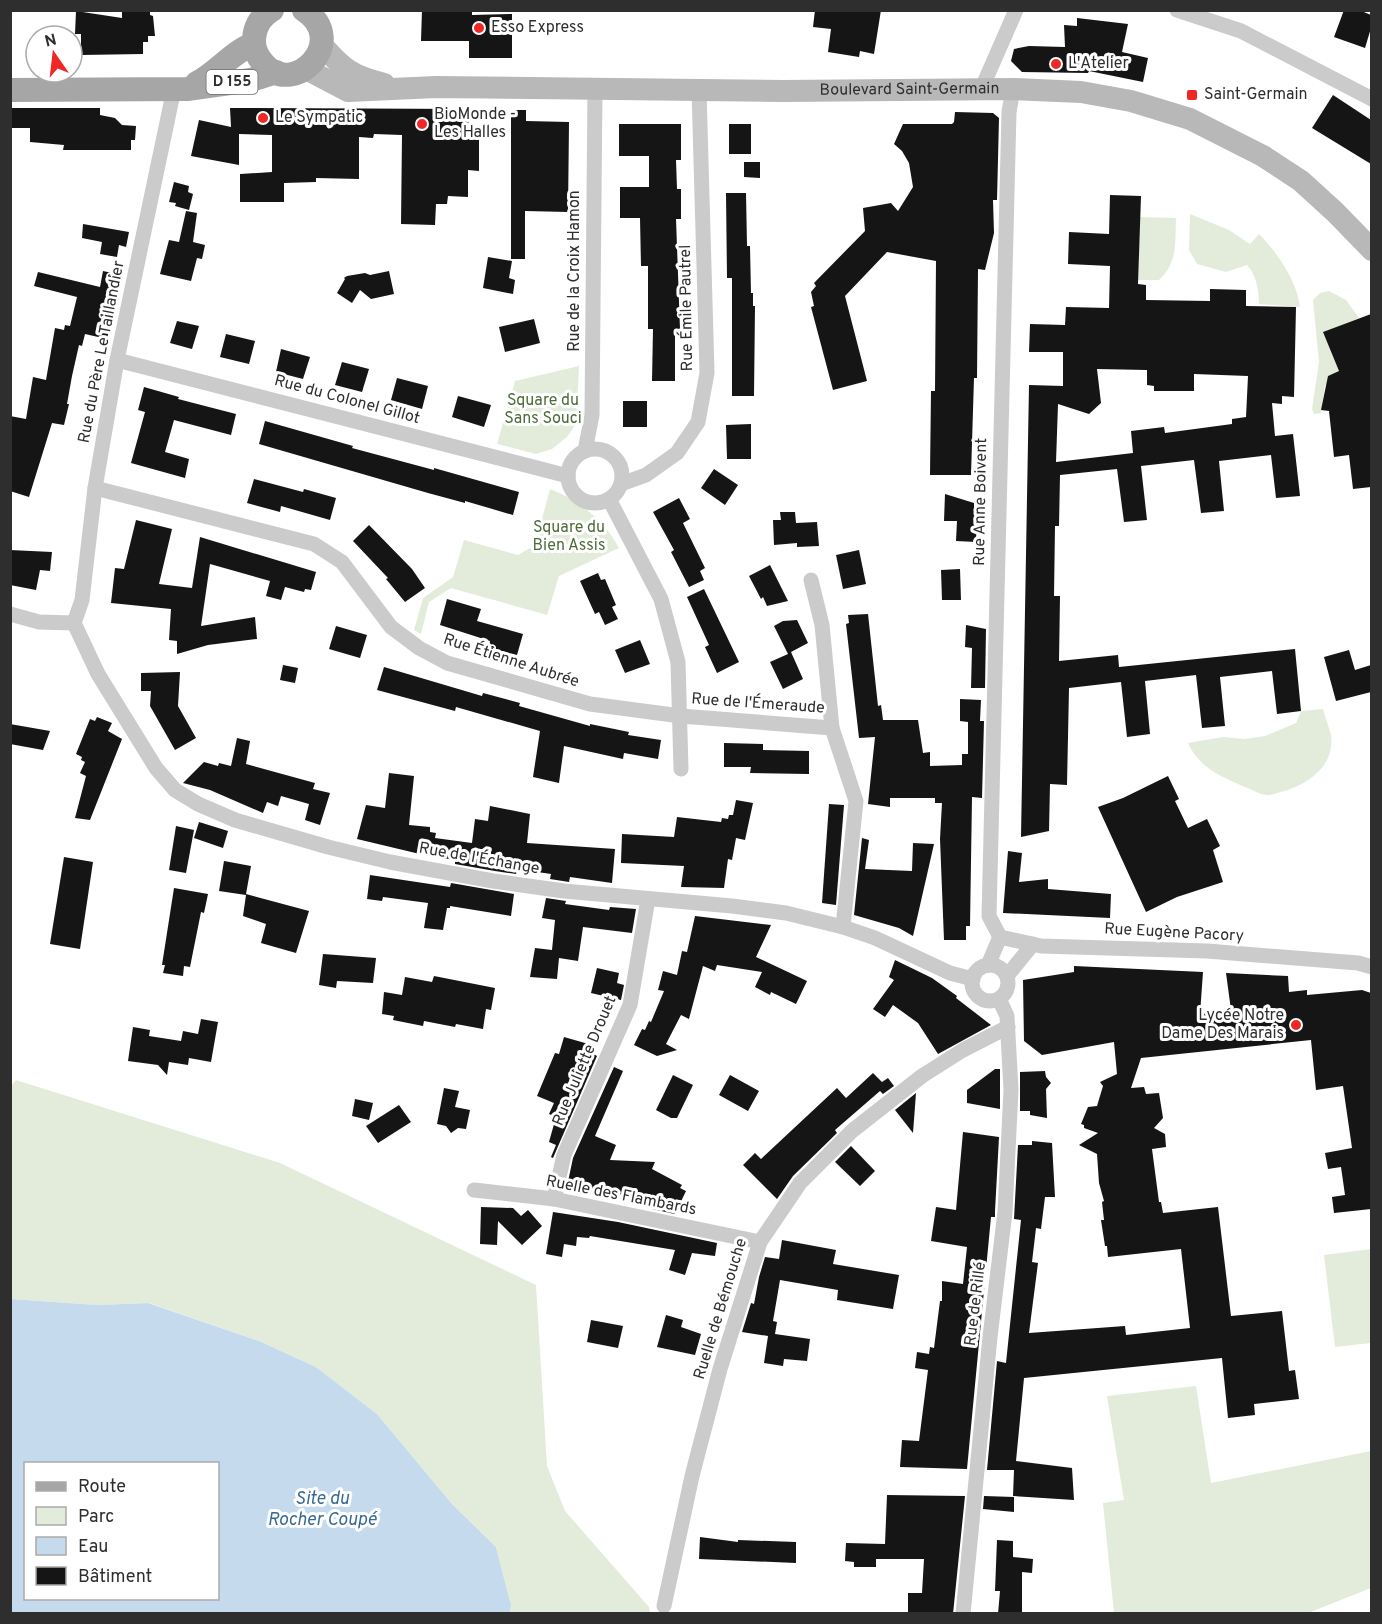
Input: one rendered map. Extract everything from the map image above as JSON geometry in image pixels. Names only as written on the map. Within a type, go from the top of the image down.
[{"type":"main road","points":[[272,10],[260,20],[255,28],[257,56],[265,66],[276,72],[291,74],[306,69],[316,59],[322,45],[322,34],[318,24],[304,10]]},
{"type":"main road","name":"D 155","points":[[180,89],[207,78],[242,48],[255,28]]},
{"type":"main road","name":"Boulevard Saint-Germain","points":[[322,45],[346,70],[360,78],[400,89]]},
{"type":"main road","name":"Boulevard Saint-Germain","points":[[306,69],[348,91],[400,89],[1013,89],[1081,92],[1131,101],[1190,119],[1263,156],[1301,181],[1371,250]]},
{"type":"main road","name":"D 155","points":[[10,90],[180,89],[251,80],[276,72]]},
{"type":"street","points":[[981,90],[1016,10]]},
{"type":"street","points":[[1177,10],[1241,31],[1371,99]]},
{"type":"street","name":"Rue du Père Le Taillandier","points":[[74,623],[82,600],[95,488],[117,360],[180,89]]},
{"type":"street","name":"Rue Anne Boivent","points":[[1000,938],[989,916],[1009,112],[1013,89]]},
{"type":"street","name":"Rue de la Croix Hamon","points":[[585,451],[592,415],[595,90]]},
{"type":"street","name":"Rue Émile Pautrel","points":[[621,484],[646,475],[677,453],[698,422],[707,373],[699,90]]},
{"type":"street","name":"Rue du Colonel Gillot","points":[[117,360],[568,476]]},
{"type":"street","points":[[597,449],[606,452],[614,456],[619,464],[622,475],[621,484],[616,494],[600,503],[582,500],[570,486],[568,476],[571,464],[585,451],[597,449]]},
{"type":"street","name":"Rue Étienne Aubrée","points":[[95,488],[314,544],[342,562],[391,627],[418,648],[447,663],[590,704],[681,716]]},
{"type":"street","points":[[609,499],[661,599],[678,662],[681,769]]},
{"type":"street","name":"Rue de l'Émeraude","points":[[811,580],[822,625],[832,728],[855,801],[843,927]]},
{"type":"street","points":[[10,614],[39,622],[74,623]]},
{"type":"street","name":"Rue de l'Échange","points":[[74,623],[98,674],[156,768],[175,790],[198,804],[235,820],[390,862],[554,890],[786,913],[843,927],[875,938],[950,973],[973,979]]},
{"type":"street","name":"Rue de l'Émeraude","points":[[681,716],[832,728]]},
{"type":"street","name":"Rue Juliette Drouet","points":[[554,1199],[564,1155],[630,1005],[648,899]]},
{"type":"street","points":[[988,965],[999,968],[1008,981],[1006,992],[999,999],[988,1002],[978,997],[972,988],[973,979],[977,971],[988,965],[1000,938]]},
{"type":"street","name":"Rue Eugène Pacory","points":[[1000,938],[1041,946],[1207,951],[1358,963],[1371,967]]},
{"type":"street","points":[[1006,976],[1033,944]]},
{"type":"street","name":"Rue de Rillé","points":[[963,1614],[990,1337],[1005,1212],[1011,1090],[1007,1016],[999,999]]},
{"type":"street","name":"Ruelle de Bémouche","points":[[664,1605],[692,1476],[720,1370],[760,1242],[800,1183],[852,1131],[922,1076],[963,1050],[1008,1027]]},
{"type":"street","name":"Ruelle des Flambards","points":[[474,1190],[554,1199],[760,1242]]},
{"type":"green space","points":[[1190,214],[1229,230],[1250,244],[1259,234],[1273,249],[1285,268],[1295,287],[1300,307],[1259,304],[1253,273],[1247,265],[1226,272],[1197,264],[1189,250]]},
{"type":"green space","points":[[1140,217],[1176,218],[1172,259],[1170,266],[1159,280],[1138,280]]},
{"type":"green space","points":[[1329,291],[1346,300],[1359,318],[1324,332],[1339,371],[1328,376],[1321,413],[1314,414],[1312,409],[1319,362],[1313,300],[1320,293]]},
{"type":"green space","name":"Square du Sans Souci","points":[[579,366],[576,424],[567,437],[552,449],[536,454],[497,444],[515,381]]},
{"type":"green space","name":"Square du Bien Assis","points":[[550,489],[590,512],[599,520],[619,548],[559,576],[547,615],[451,588],[429,602],[421,634],[414,630],[423,598],[453,577],[464,540],[518,555],[535,545]]},
{"type":"green space","points":[[1323,709],[1331,735],[1331,746],[1325,764],[1312,778],[1294,788],[1274,794],[1262,794],[1220,775],[1198,759],[1188,743],[1223,737],[1244,739],[1265,736],[1296,723],[1301,711]]},
{"type":"green space","points":[[16,1080],[280,1163],[536,1285],[547,1466],[565,1511],[649,1607],[650,1613],[510,1613],[511,1605],[496,1547],[452,1504],[377,1414],[316,1367],[259,1341],[149,1303],[97,1305],[11,1299],[10,1087]]},
{"type":"green space","points":[[1371,1249],[1371,1343],[1335,1347],[1324,1255]]},
{"type":"green space","points":[[1196,1386],[1211,1483],[1371,1451],[1371,1588],[1308,1613],[1114,1613],[1103,1503],[1124,1500],[1107,1396]]},
{"type":"water","name":"Site du Rocher Coupé","points":[[11,1299],[97,1305],[148,1303],[259,1341],[316,1367],[377,1414],[452,1504],[496,1547],[511,1605],[510,1613],[11,1613]]},
{"type":"building","points":[[122,10],[150,10],[150,15],[153,16],[155,36],[148,36],[148,42],[143,42],[143,54],[84,55],[84,24],[75,24],[76,11],[122,18]]},
{"type":"building","name":"Esso Express","points":[[422,10],[472,10],[472,15],[512,14],[512,58],[469,58],[469,41],[421,41]]},
{"type":"building","points":[[815,10],[881,10],[874,54],[860,51],[859,57],[828,52],[831,29],[813,27]]},
{"type":"building","points":[[1344,10],[1359,10],[1371,15],[1371,28],[1365,48],[1334,37]]},
{"type":"building","points":[[1077,18],[1128,24],[1122,52],[1148,58],[1143,82],[1089,71],[1088,73],[1022,72],[1011,61],[1014,49],[1029,46],[1065,47],[1064,25],[1077,26]]},
{"type":"building","points":[[1333,95],[1371,120],[1371,164],[1312,128]]},
{"type":"building","points":[[10,108],[100,108],[100,115],[115,118],[122,125],[136,126],[135,140],[131,140],[131,150],[63,150],[64,145],[30,142],[30,128],[10,128]]},
{"type":"building","points":[[230,108],[468,109],[469,139],[479,140],[479,171],[468,170],[468,197],[448,196],[447,204],[436,204],[435,225],[401,224],[402,135],[374,134],[373,138],[359,137],[359,179],[316,178],[316,182],[284,183],[284,202],[240,202],[240,174],[272,172],[272,135],[239,134],[239,165],[191,156],[199,120],[231,127]]},
{"type":"building","points":[[511,110],[526,110],[526,121],[569,122],[568,212],[525,211],[525,259],[511,259]]},
{"type":"building","points":[[955,112],[993,113],[999,118],[997,200],[993,200],[994,233],[985,270],[978,269],[977,378],[974,378],[971,475],[930,475],[931,391],[935,391],[936,261],[887,252],[845,296],[867,381],[833,390],[811,307],[814,306],[811,292],[816,286],[814,283],[865,231],[863,208],[891,203],[898,211],[913,187],[909,163],[902,151],[894,144],[903,124],[952,124]]},
{"type":"building","points":[[619,124],[681,124],[681,160],[676,160],[677,189],[681,189],[681,219],[676,219],[680,329],[675,329],[675,381],[652,381],[653,329],[648,329],[648,266],[641,266],[640,218],[620,218],[620,187],[649,187],[649,156],[619,156]]},
{"type":"building","points":[[729,124],[751,124],[751,154],[729,154]]},
{"type":"building","points":[[744,162],[760,162],[760,178],[744,177]]},
{"type":"building","points":[[174,182],[189,186],[188,192],[193,194],[189,210],[169,202]]},
{"type":"building","points":[[726,193],[746,193],[747,246],[750,246],[751,293],[753,293],[753,306],[755,306],[754,396],[732,396],[732,278],[727,278]]},
{"type":"building","points":[[1110,195],[1141,196],[1138,284],[1146,285],[1146,300],[1210,301],[1210,289],[1246,290],[1246,306],[1296,307],[1294,397],[1282,396],[1282,404],[1272,403],[1275,436],[1293,434],[1300,496],[1276,498],[1271,455],[1219,461],[1224,511],[1201,513],[1194,460],[1141,466],[1147,520],[1124,522],[1117,469],[1060,475],[1059,526],[1055,526],[1054,596],[1060,596],[1059,661],[1118,655],[1119,667],[1295,649],[1301,711],[1277,714],[1272,671],[1220,677],[1225,726],[1202,728],[1196,675],[1145,681],[1150,734],[1127,737],[1121,682],[1069,688],[1067,785],[1050,784],[1049,831],[1021,837],[1029,385],[1063,386],[1063,352],[1029,352],[1030,324],[1065,325],[1066,307],[1109,308],[1110,266],[1068,264],[1069,232],[1109,234]],"holes":[[[1097,369],[1147,370],[1147,385],[1154,386],[1154,391],[1194,391],[1194,374],[1248,376],[1246,417],[1232,419],[1232,424],[1165,433],[1164,427],[1131,431],[1133,453],[1056,462],[1058,404],[1089,414],[1101,403]]]},
{"type":"building","points":[[186,211],[197,213],[193,242],[205,245],[202,259],[197,258],[191,281],[160,274],[169,240],[179,242]]},
{"type":"building","points":[[83,224],[129,232],[126,247],[119,245],[117,257],[100,254],[102,242],[82,238]]},
{"type":"building","points":[[488,257],[512,261],[509,278],[515,280],[513,294],[483,288]]},
{"type":"building","points":[[103,271],[121,275],[107,339],[85,334],[82,346],[79,345],[64,425],[52,423],[29,497],[10,491],[10,416],[26,419],[33,377],[46,380],[55,328],[64,330],[65,325],[70,326],[77,297],[34,286],[38,272],[100,287]]},
{"type":"building","points":[[389,271],[394,294],[371,299],[360,290],[352,303],[337,293],[347,276]]},
{"type":"building","points":[[1371,314],[1371,487],[1353,489],[1349,455],[1334,457],[1329,411],[1321,410],[1328,376],[1339,371],[1323,332]]},
{"type":"building","points":[[534,319],[540,343],[505,352],[499,327]]},
{"type":"building","points":[[177,321],[199,326],[192,349],[170,343]]},
{"type":"building","points":[[226,334],[255,341],[249,364],[220,357]]},
{"type":"building","points":[[281,349],[310,357],[303,379],[276,372]]},
{"type":"building","points":[[342,362],[369,369],[362,392],[335,385]]},
{"type":"building","points":[[397,378],[428,386],[422,409],[391,400]]},
{"type":"building","points":[[144,387],[179,397],[178,399],[236,414],[231,435],[174,420],[165,452],[189,459],[185,478],[131,463],[145,412],[138,410]]},
{"type":"building","points":[[458,396],[491,405],[484,427],[452,417]]},
{"type":"building","points":[[623,401],[647,401],[647,427],[623,427]]},
{"type":"building","points":[[265,421],[353,446],[352,448],[519,492],[513,515],[259,444]]},
{"type":"building","points":[[751,424],[751,459],[727,459],[726,425]]},
{"type":"building","points":[[714,469],[738,485],[725,505],[701,488]]},
{"type":"building","points":[[254,479],[336,498],[330,520],[281,506],[280,512],[247,503]]},
{"type":"building","points":[[945,494],[974,503],[974,515],[977,515],[976,542],[956,541],[957,521],[944,521]]},
{"type":"building","points":[[679,498],[690,519],[683,523],[705,568],[700,571],[704,580],[689,587],[671,552],[674,550],[653,512]]},
{"type":"building","points":[[780,512],[795,512],[796,523],[817,522],[819,546],[797,547],[797,543],[774,545],[773,520],[781,520]]},
{"type":"building","points":[[136,520],[172,529],[159,584],[192,588],[200,537],[316,572],[311,590],[305,589],[304,592],[285,587],[281,600],[266,596],[270,581],[210,564],[201,626],[255,617],[257,639],[208,645],[177,654],[177,641],[169,640],[171,609],[111,603],[115,568],[124,569]]},
{"type":"building","points":[[369,525],[412,569],[425,588],[405,602],[386,579],[388,578],[353,541]]},
{"type":"building","points":[[10,550],[52,552],[50,571],[40,570],[36,590],[10,585]]},
{"type":"building","points":[[859,550],[866,584],[843,589],[836,555]]},
{"type":"building","points":[[770,565],[788,601],[767,606],[749,576]]},
{"type":"building","points":[[960,569],[961,600],[942,600],[941,570]]},
{"type":"building","points":[[598,573],[601,580],[605,579],[616,605],[612,607],[618,619],[605,625],[599,612],[595,614],[580,581]]},
{"type":"building","points":[[704,589],[739,662],[717,673],[705,647],[709,645],[687,597]]},
{"type":"building","points":[[447,599],[481,609],[477,621],[523,634],[517,655],[489,648],[490,641],[440,625]]},
{"type":"building","points":[[868,614],[878,706],[881,705],[883,720],[918,720],[923,753],[930,752],[930,766],[962,765],[962,754],[968,754],[968,722],[960,721],[960,699],[981,700],[980,721],[984,721],[982,798],[972,797],[970,926],[966,926],[966,940],[944,940],[940,839],[942,803],[935,803],[935,798],[890,798],[890,807],[868,804],[875,737],[859,738],[846,624],[849,623],[848,615]]},
{"type":"building","points":[[797,620],[808,643],[791,652],[803,679],[783,689],[770,662],[788,654],[774,626],[783,621]]},
{"type":"building","points":[[966,625],[986,629],[985,688],[971,688],[972,648],[965,647]]},
{"type":"building","points":[[336,626],[367,635],[360,658],[329,649]]},
{"type":"building","points":[[640,640],[650,664],[625,673],[615,650]]},
{"type":"building","points":[[1349,650],[1355,670],[1371,665],[1371,692],[1336,701],[1324,657]]},
{"type":"building","points":[[283,665],[298,668],[295,683],[280,680]]},
{"type":"building","points":[[384,667],[482,696],[483,693],[520,703],[519,706],[590,726],[590,724],[629,732],[628,735],[661,740],[658,759],[624,753],[623,759],[564,746],[559,783],[533,777],[540,731],[456,707],[455,711],[377,690]]},
{"type":"building","points":[[180,672],[178,706],[196,738],[175,750],[150,706],[151,691],[141,691],[141,673]]},
{"type":"building","points":[[97,717],[112,723],[108,731],[122,739],[90,820],[75,818],[86,776],[80,773],[85,762],[76,754],[90,719],[95,721]]},
{"type":"building","points":[[10,724],[50,731],[43,750],[10,744]]},
{"type":"building","points":[[237,738],[250,741],[246,764],[315,783],[313,789],[330,793],[320,825],[305,820],[309,804],[281,796],[278,806],[267,802],[263,813],[210,790],[183,783],[204,762],[218,766],[219,763],[231,766]]},
{"type":"building","points":[[724,743],[763,744],[763,750],[809,751],[809,774],[750,773],[751,767],[724,767]]},
{"type":"building","points":[[389,773],[414,776],[409,825],[430,827],[430,832],[436,833],[435,838],[472,843],[475,819],[488,821],[490,806],[530,814],[527,843],[615,849],[612,883],[570,877],[569,882],[550,879],[551,874],[517,869],[516,874],[495,871],[455,864],[455,860],[357,839],[366,805],[385,808]]},
{"type":"building","points":[[1168,776],[1179,799],[1175,801],[1188,828],[1207,819],[1220,846],[1213,850],[1223,882],[1177,897],[1146,912],[1098,807],[1123,798]]},
{"type":"building","points":[[736,800],[753,803],[745,840],[736,838],[732,860],[728,859],[724,888],[681,887],[684,866],[621,863],[622,834],[674,837],[677,817],[721,822],[722,818],[728,819],[729,815],[733,815]]},
{"type":"building","points":[[829,804],[844,805],[836,905],[822,903]]},
{"type":"building","points":[[199,822],[228,831],[223,848],[194,838]]},
{"type":"building","points":[[176,826],[194,830],[186,873],[169,870]]},
{"type":"building","points":[[862,838],[869,840],[865,869],[912,871],[913,843],[934,844],[913,936],[899,928],[854,915]]},
{"type":"building","points":[[1008,851],[1022,853],[1019,882],[1048,879],[1048,889],[1111,894],[1110,918],[1003,913]]},
{"type":"building","points":[[64,857],[93,862],[80,949],[50,944]]},
{"type":"building","points":[[224,861],[251,866],[246,894],[309,911],[296,953],[261,943],[266,924],[243,916],[246,895],[219,891]]},
{"type":"building","points":[[370,875],[450,887],[451,883],[514,894],[511,916],[450,906],[447,908],[443,930],[424,928],[428,903],[383,897],[382,901],[367,899]]},
{"type":"building","points":[[174,888],[208,894],[204,913],[201,912],[190,967],[184,966],[183,976],[163,973],[165,965],[162,965]]},
{"type":"building","points":[[546,898],[566,901],[565,904],[609,910],[610,907],[636,909],[632,933],[583,927],[578,961],[559,958],[557,979],[530,977],[535,948],[552,950],[555,920],[542,918]]},
{"type":"building","points":[[695,916],[771,925],[756,957],[807,981],[796,1004],[755,987],[762,972],[717,965],[715,971],[703,966],[689,1019],[681,1015],[666,1044],[677,1050],[657,1056],[634,1045],[642,1029],[645,1030],[649,1021],[651,1022],[664,991],[658,990],[663,971],[677,975],[682,951],[687,952]]},
{"type":"building","points":[[323,954],[376,958],[373,983],[337,981],[336,988],[319,985]]},
{"type":"building","points":[[895,960],[932,978],[991,1025],[938,1054],[918,1023],[893,1005],[885,1017],[873,1009],[894,980],[889,977]]},
{"type":"building","points":[[1074,966],[1203,972],[1200,1014],[1231,1010],[1226,973],[1288,976],[1289,992],[1307,990],[1307,995],[1362,990],[1371,993],[1371,1209],[1334,1213],[1332,1197],[1345,1195],[1341,1167],[1328,1169],[1325,1153],[1352,1148],[1343,1086],[1316,1090],[1311,1040],[1141,1058],[1131,1088],[1144,1087],[1146,1094],[1159,1093],[1163,1118],[1154,1128],[1165,1134],[1166,1147],[1152,1149],[1159,1202],[1161,1202],[1163,1213],[1218,1207],[1231,1316],[1282,1311],[1289,1371],[1295,1370],[1299,1399],[1254,1404],[1255,1415],[1228,1418],[1222,1358],[1024,1378],[1016,1461],[1072,1468],[1074,1500],[1013,1496],[1014,1470],[987,1470],[997,1361],[1006,1363],[1021,1220],[1014,1219],[1018,1145],[1032,1145],[1032,1141],[1052,1143],[1055,1197],[1045,1197],[1041,1229],[1036,1228],[1032,1262],[1038,1263],[1029,1333],[1125,1326],[1126,1335],[1190,1328],[1181,1249],[1108,1257],[1107,1246],[1105,1246],[1101,1220],[1104,1220],[1102,1202],[1104,1201],[1099,1183],[1097,1154],[1079,1145],[1098,1133],[1084,1128],[1081,1124],[1088,1107],[1097,1106],[1103,1086],[1100,1082],[1117,1074],[1114,1042],[1042,1055],[1024,1041],[1023,980],[1074,972]]},
{"type":"building","points":[[597,968],[619,973],[617,983],[624,985],[621,1000],[591,993]]},
{"type":"building","points":[[434,976],[495,988],[491,1010],[486,1009],[483,1029],[424,1021],[423,1026],[393,1020],[394,1016],[382,1014],[384,992],[402,995],[405,977],[432,982]]},
{"type":"building","points":[[201,1019],[218,1022],[211,1062],[189,1058],[188,1065],[169,1062],[167,1075],[158,1065],[128,1061],[133,1027],[150,1030],[149,1036],[181,1041],[183,1031],[198,1034]]},
{"type":"building","points":[[564,1037],[592,1045],[590,1052],[597,1056],[553,1158],[551,1157],[556,1145],[549,1142],[556,1117],[549,1114],[554,1103],[537,1096],[555,1053],[559,1054]]},
{"type":"building","points":[[614,1067],[623,1071],[595,1136],[616,1145],[610,1160],[655,1162],[652,1169],[682,1185],[680,1188],[686,1191],[675,1214],[652,1209],[656,1200],[607,1192],[566,1191],[573,1158]]},
{"type":"building","points":[[995,1069],[1000,1069],[1000,1109],[967,1103],[967,1090]]},
{"type":"building","points":[[1045,1071],[1051,1083],[1046,1089],[1047,1118],[1030,1115],[1030,1111],[1020,1111],[1020,1072]]},
{"type":"building","points":[[873,1073],[882,1082],[888,1078],[894,1086],[883,1094],[880,1091],[835,1130],[837,1133],[793,1176],[777,1199],[743,1165],[755,1153],[761,1159],[837,1088],[846,1098]]},
{"type":"building","points":[[673,1075],[693,1085],[677,1118],[671,1118],[656,1110]]},
{"type":"building","points":[[730,1075],[759,1091],[748,1111],[719,1095]]},
{"type":"building","points":[[444,1088],[459,1091],[455,1107],[470,1110],[466,1129],[458,1128],[451,1133],[446,1126],[437,1124]]},
{"type":"building","points":[[916,1093],[913,1133],[895,1110]]},
{"type":"building","points":[[355,1099],[373,1103],[369,1120],[352,1116]]},
{"type":"building","points":[[399,1105],[411,1122],[378,1143],[366,1126]]},
{"type":"building","points":[[963,1132],[999,1137],[995,1217],[991,1217],[967,1469],[900,1467],[902,1440],[919,1441],[928,1370],[915,1368],[917,1352],[929,1354],[930,1347],[934,1348],[940,1301],[942,1301],[942,1281],[963,1284],[967,1247],[931,1241],[936,1207],[956,1210]]},
{"type":"building","points":[[851,1146],[875,1171],[860,1186],[835,1162]]},
{"type":"building","points":[[481,1207],[513,1208],[521,1216],[528,1210],[542,1226],[522,1245],[498,1221],[497,1245],[480,1244]]},
{"type":"building","points":[[553,1212],[618,1222],[717,1243],[715,1256],[692,1253],[685,1275],[669,1270],[675,1250],[590,1236],[589,1238],[577,1237],[576,1246],[564,1244],[562,1257],[546,1254]]},
{"type":"building","points":[[782,1240],[836,1250],[833,1264],[899,1275],[893,1309],[837,1300],[838,1290],[780,1280],[773,1321],[777,1322],[775,1334],[810,1339],[807,1361],[784,1359],[783,1366],[764,1363],[768,1336],[742,1332],[751,1303],[754,1304],[765,1257],[779,1259]]},
{"type":"building","points":[[666,1315],[683,1320],[681,1327],[701,1334],[695,1355],[657,1347]]},
{"type":"building","points":[[591,1320],[623,1326],[618,1348],[587,1342]]},
{"type":"building","points":[[887,1495],[965,1496],[953,1614],[908,1614],[908,1593],[922,1593],[924,1559],[876,1559],[876,1567],[854,1567],[854,1562],[845,1561],[846,1543],[885,1544]]},
{"type":"building","points":[[984,1496],[1014,1497],[1014,1512],[983,1509]]},
{"type":"building","points":[[700,1537],[738,1542],[738,1540],[796,1542],[796,1563],[699,1559]]},
{"type":"building","points":[[997,1540],[1013,1541],[1013,1557],[1033,1559],[1032,1573],[1022,1572],[1022,1614],[998,1614],[1000,1591],[995,1591]]},
{"type":"place","name":"Esso Express","points":[[479,28]]},
{"type":"place","name":"L'Atelier","points":[[1056,64]]},
{"type":"place","name":"Saint-Germain","points":[[1192,95]]},
{"type":"place","name":"Le Sympatic","points":[[263,118]]},
{"type":"place","name":"BioMonde - Les Halles","points":[[422,124]]},
{"type":"place","name":"Lycée Notre Dame Des Marais","points":[[1296,1025]]}]
